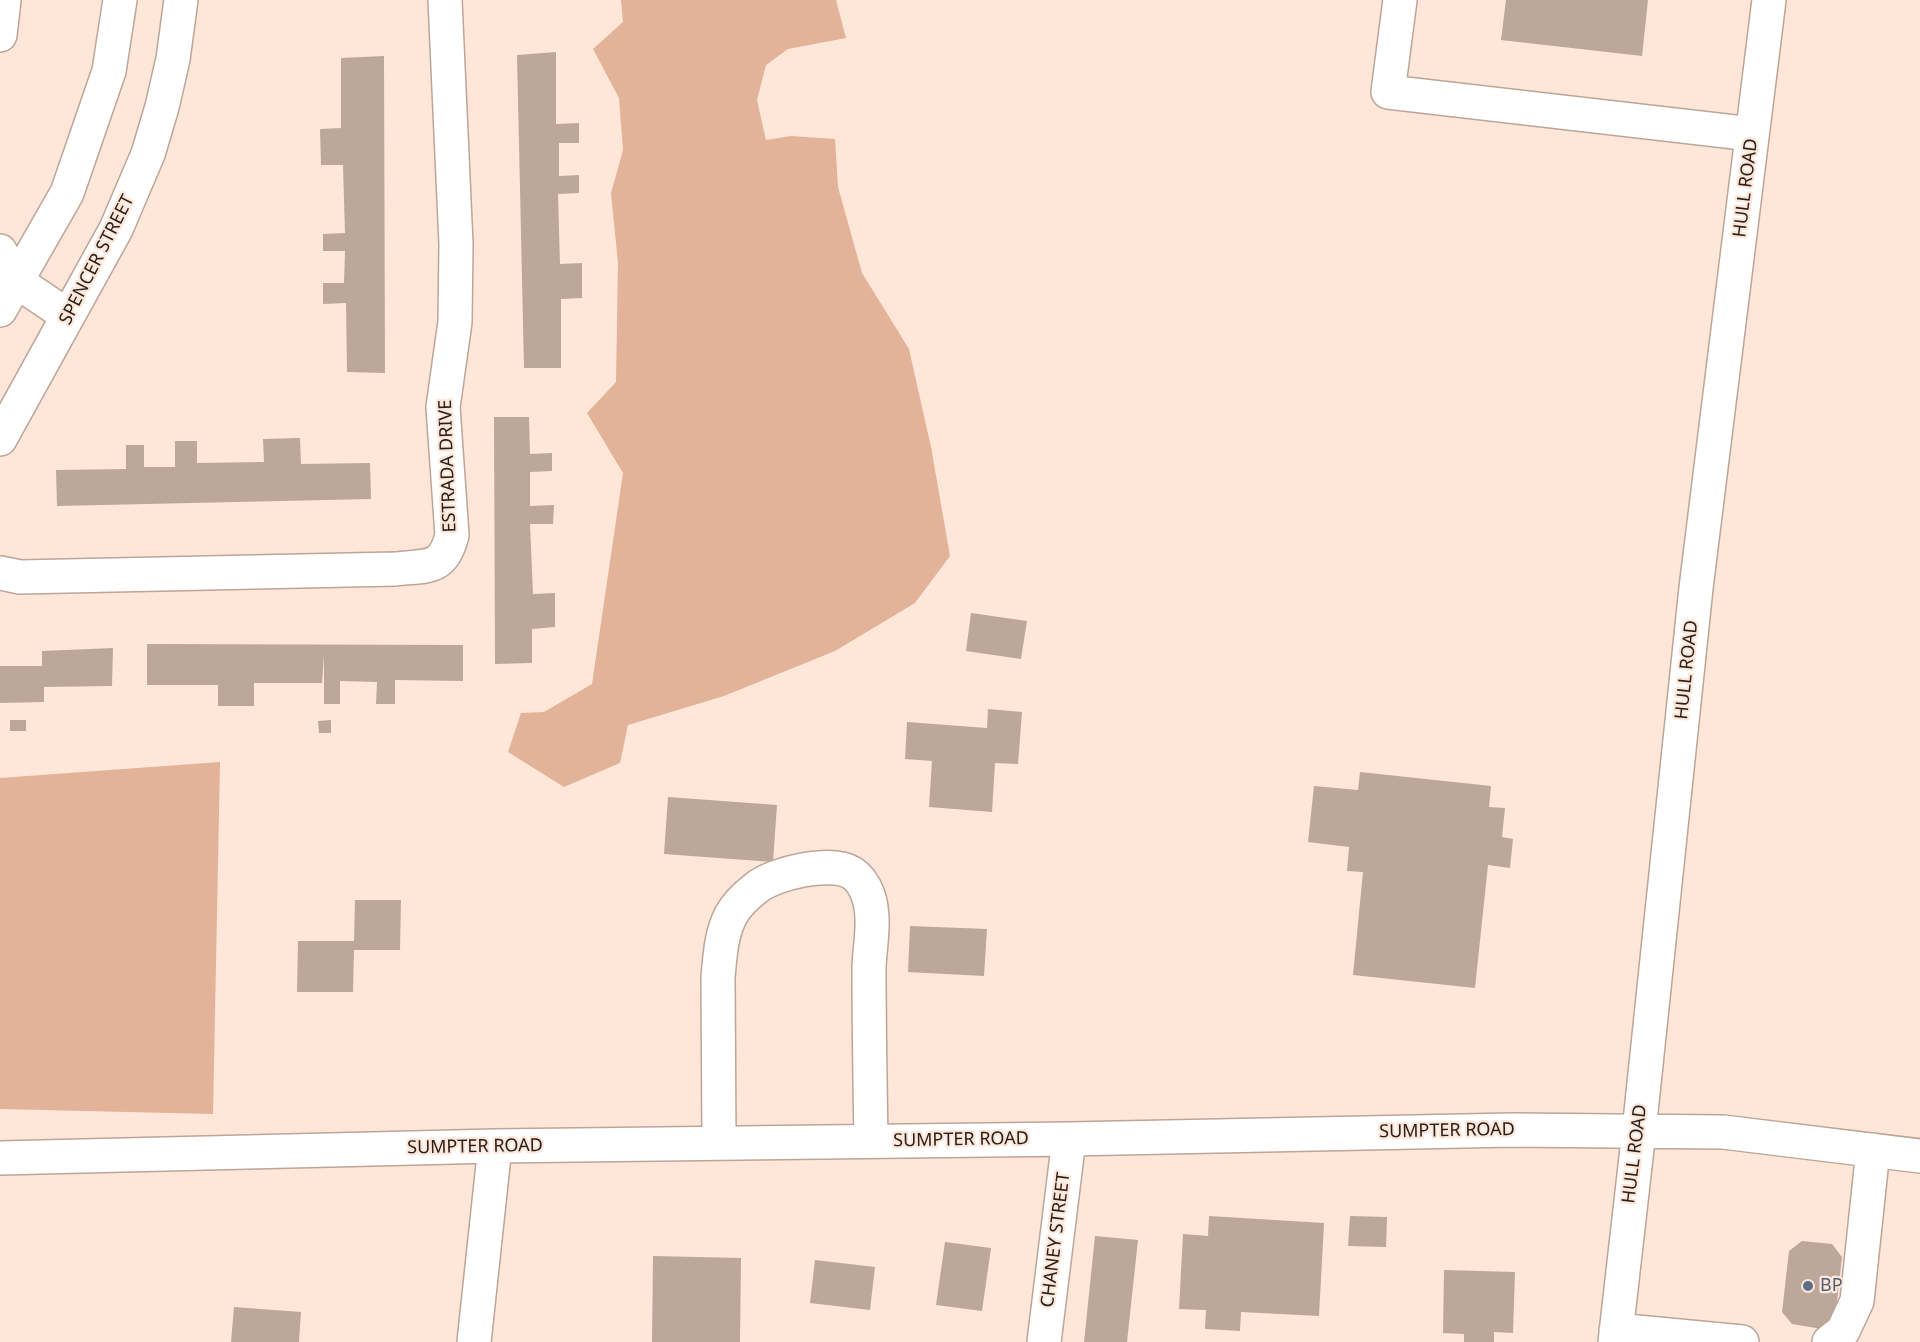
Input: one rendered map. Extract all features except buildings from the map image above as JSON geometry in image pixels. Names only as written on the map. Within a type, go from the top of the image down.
[{"type":"street","points":[[0,35],[4,0]]},
{"type":"street","points":[[0,310],[67,193],[109,71],[120,0]]},
{"type":"street","name":"SPENCER STREET","points":[[0,439],[116,229],[148,154],[173,59],[181,0]]},
{"type":"street","name":"ESTRADA DRIVE","points":[[0,573],[20,577],[395,569],[435,564],[447,552],[452,535],[443,407],[455,322],[456,244],[444,0]]},
{"type":"street","points":[[1400,0],[1388,92],[1752,134]]},
{"type":"street","name":"HULL ROAD","points":[[1615,1336],[1696,588],[1769,0]]},
{"type":"street","points":[[0,251],[16,281],[68,316]]},
{"type":"street","points":[[719,1143],[718,977],[725,931],[732,914],[757,887],[798,871],[816,868],[834,868],[851,872],[861,881],[872,912],[869,965],[871,1141]]},
{"type":"street","name":"SUMPTER ROAD","points":[[0,1158],[495,1146],[1069,1139],[1512,1130],[1723,1132],[1920,1156]]},
{"type":"street","name":"CHANEY STREET","points":[[1044,1342],[1069,1139]]},
{"type":"street","points":[[474,1342],[495,1146]]},
{"type":"street","points":[[1829,1342],[1843,1331],[1857,1301],[1874,1150]]},
{"type":"street","points":[[1615,1336],[1742,1342]]},
{"type":"shaded area","points":[[621,0],[836,0],[846,38],[788,49],[766,65],[757,100],[766,140],[791,136],[835,139],[838,187],[862,273],[909,349],[931,447],[950,556],[915,603],[835,651],[724,696],[628,725],[620,763],[564,787],[508,752],[521,713],[544,712],[592,684],[623,473],[587,413],[616,382],[618,263],[611,193],[623,150],[619,98],[593,49],[623,22]]},
{"type":"shaded area","points":[[220,762],[213,1114],[0,1109],[0,778]]},
{"type":"place","name":"BP","points":[[1808,1286]]}]
